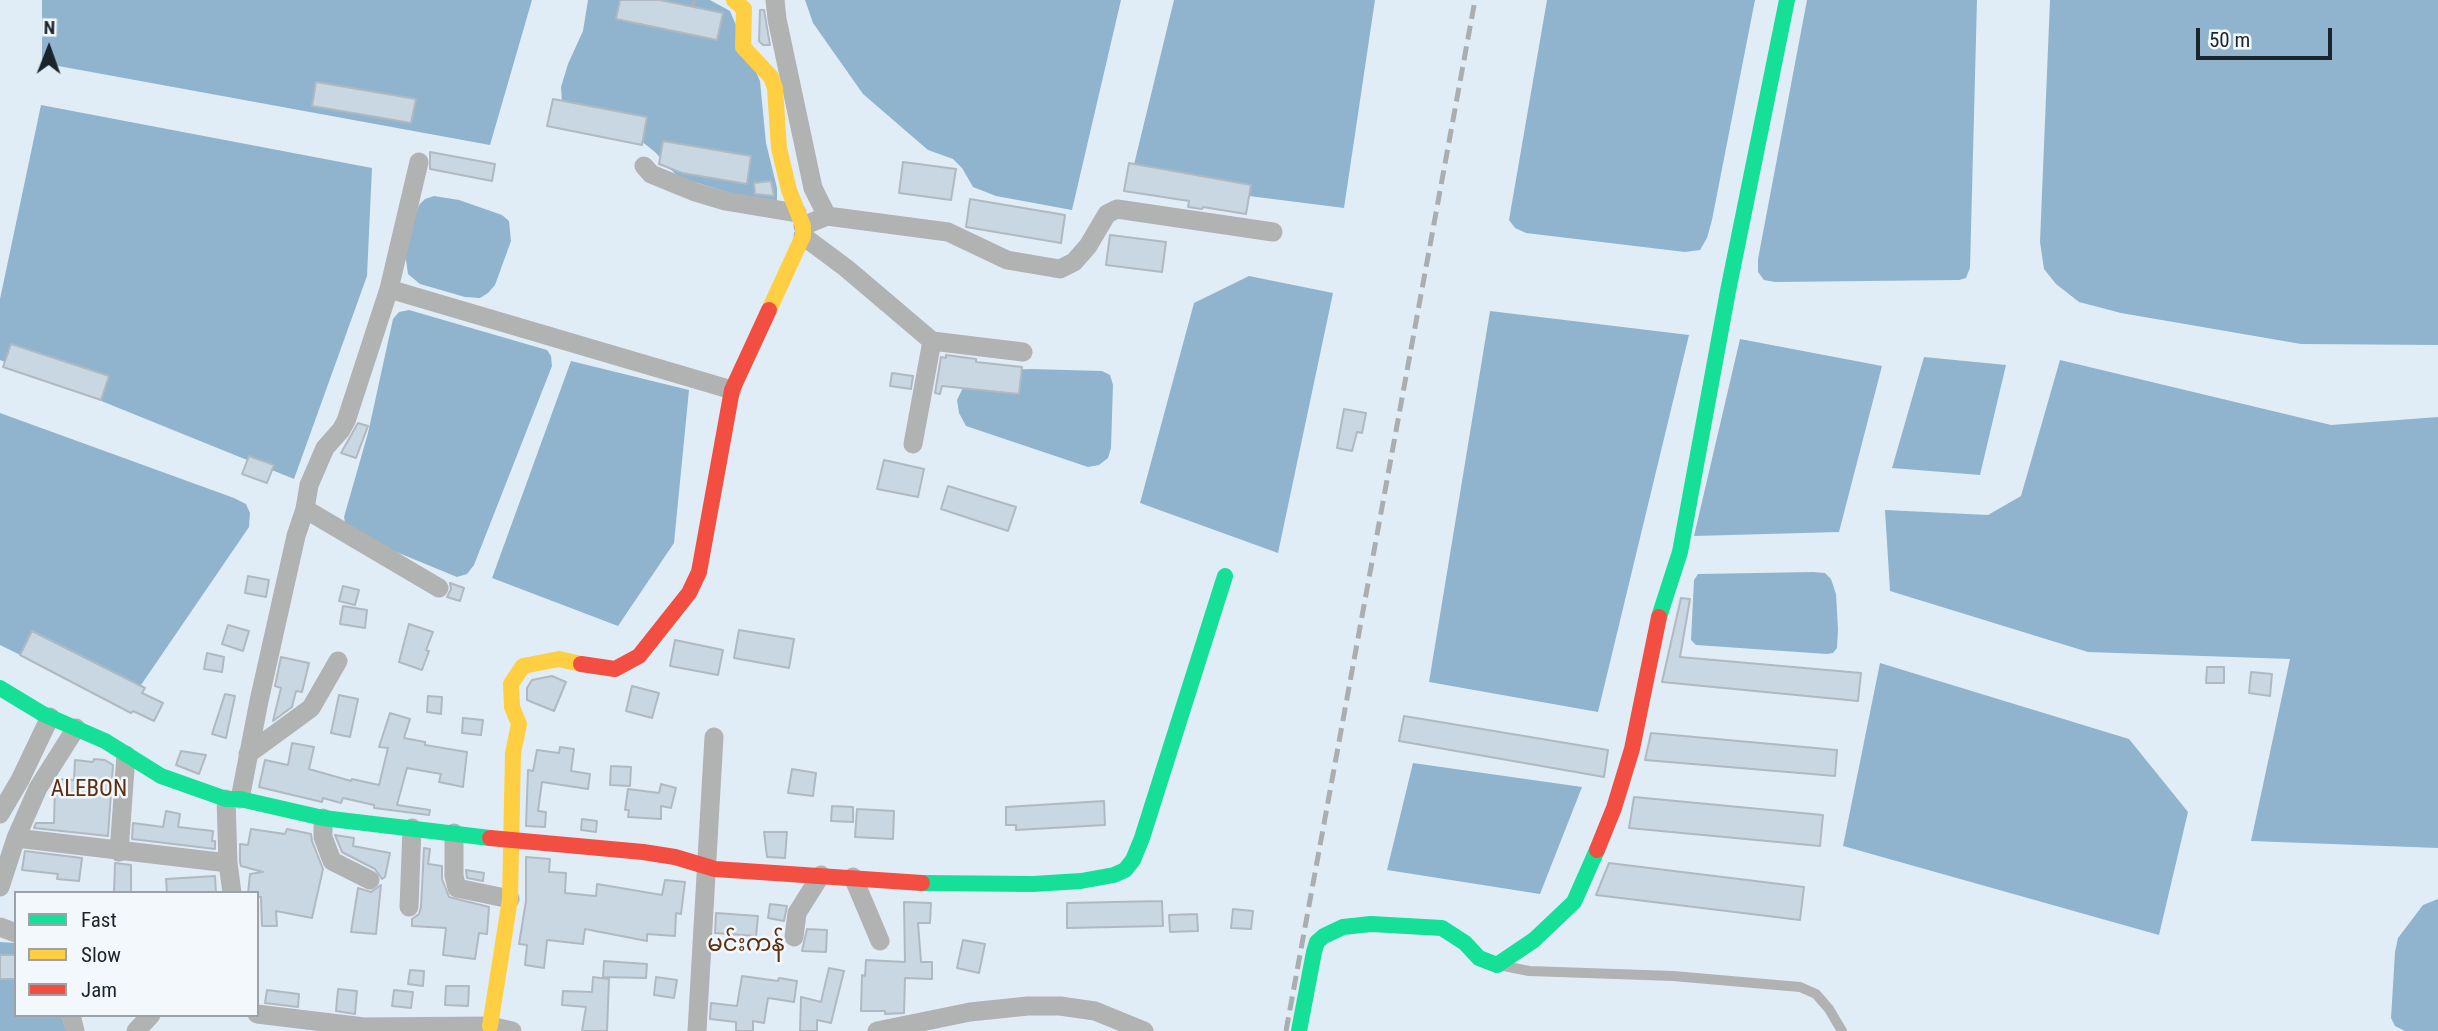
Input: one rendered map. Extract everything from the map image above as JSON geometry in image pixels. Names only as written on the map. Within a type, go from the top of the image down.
[{"type":"street","points":[[490,1026],[510,899],[513,753],[519,724],[512,707],[512,684],[523,666],[559,659],[615,669],[639,656],[689,593],[699,572],[732,390],[801,225],[779,148],[775,88],[771,78],[743,47],[744,9],[734,0]]},
{"type":"street","points":[[775,0],[813,188],[827,216]]},
{"type":"street","points":[[1299,1031],[1317,942],[1324,936],[1343,928],[1371,924],[1442,928],[1465,943],[1479,958],[1497,965],[1534,940],[1578,896],[1614,808],[1632,749],[1662,605],[1680,551],[1728,291],[1787,0]]},
{"type":"street","points":[[232,891],[228,863],[233,799],[248,754],[309,485],[325,447],[346,421],[388,289],[419,162]]},
{"type":"street","points":[[644,166],[651,173],[695,192],[801,225],[846,268],[932,341],[1023,352]]},
{"type":"street","points":[[801,225],[827,216],[948,232],[1007,260],[1060,269],[1074,262],[1088,246],[1107,214],[1117,209],[1273,232]]},
{"type":"street","points":[[388,289],[732,390]]},
{"type":"street","points":[[913,444],[932,341]]},
{"type":"street","points":[[305,509],[439,588]]},
{"type":"street","points":[[0,688],[161,776],[187,787],[323,818],[643,852],[708,867],[942,884],[1082,881],[1114,875],[1125,870],[1133,860],[1225,576]]},
{"type":"street","points":[[248,754],[311,708],[338,661]]},
{"type":"street","points":[[0,814],[20,780],[50,717]]},
{"type":"street","points":[[0,887],[16,838],[38,788],[76,728]]},
{"type":"street","points":[[696,1031],[714,737]]},
{"type":"street","points":[[119,852],[126,755]]},
{"type":"street","points":[[323,818],[323,837],[332,861],[370,880]]},
{"type":"street","points":[[409,906],[412,828]]},
{"type":"street","points":[[454,833],[454,885],[457,888],[510,899]]},
{"type":"street","points":[[16,838],[228,863]]},
{"type":"street","points":[[794,937],[797,913],[821,875]]},
{"type":"street","points":[[853,877],[880,941]]},
{"type":"street","points":[[877,1031],[970,1012],[1028,1006],[1060,1006],[1095,1011],[1144,1031]]},
{"type":"street","points":[[259,1016],[364,1027],[490,1026],[513,1031]]},
{"type":"street","points":[[136,1031],[149,1017]]},
{"type":"lane","points":[[1497,965],[1529,971],[1687,977],[1800,987],[1816,994],[1842,1031]]},
{"type":"water","points":[[42,0],[532,0],[490,145],[42,63]]},
{"type":"water","points":[[588,0],[710,0],[730,11],[760,81],[766,143],[777,188],[777,203],[773,206],[678,177],[655,152],[636,137],[562,104],[561,87],[583,31]]},
{"type":"water","points":[[805,0],[1121,0],[1072,210],[996,196],[973,187],[953,159],[928,150],[863,94],[813,23]]},
{"type":"water","points":[[1174,0],[1375,0],[1344,208],[1130,181]]},
{"type":"water","points":[[1547,0],[1755,0],[1712,220],[1700,250],[1685,252],[1526,233],[1515,228],[1509,220]]},
{"type":"water","points":[[1807,0],[1977,0],[1970,268],[1966,278],[1775,282],[1764,280],[1758,272],[1758,259]]},
{"type":"water","points":[[2050,0],[2438,0],[2438,345],[2301,344],[2121,313],[2079,302],[2056,284],[2044,269],[2040,242]]},
{"type":"water","points":[[41,105],[372,168],[367,276],[294,479],[0,360],[0,299]]},
{"type":"water","points":[[434,196],[459,200],[502,215],[509,221],[511,241],[495,285],[480,298],[465,297],[420,284],[408,274],[405,253],[411,227],[419,205]]},
{"type":"water","points":[[1249,276],[1333,293],[1278,553],[1140,503],[1194,303]]},
{"type":"water","points":[[409,310],[547,350],[551,356],[552,366],[474,565],[467,574],[457,577],[355,535],[346,528],[344,517],[368,433],[393,319],[399,312]]},
{"type":"water","points":[[1490,311],[1689,335],[1598,712],[1429,682]]},
{"type":"water","points":[[1740,339],[1882,366],[1839,532],[1694,536]]},
{"type":"water","points":[[1924,357],[2006,365],[1980,475],[1892,468]]},
{"type":"water","points":[[2060,360],[2331,425],[2438,417],[2438,848],[2251,841],[2290,659],[2088,652],[1890,591],[1885,510],[1988,515],[2021,496]]},
{"type":"water","points":[[571,361],[689,390],[674,543],[618,626],[492,578]]},
{"type":"water","points":[[971,371],[1102,371],[1110,375],[1113,385],[1111,448],[1108,458],[1099,465],[1088,467],[966,426],[959,413],[957,400]]},
{"type":"water","points":[[0,413],[234,498],[246,504],[250,513],[249,527],[126,707],[0,645]]},
{"type":"water","points":[[1825,573],[1831,579],[1836,594],[1838,629],[1837,648],[1833,653],[1696,645],[1691,640],[1694,580],[1698,574]]},
{"type":"water","points":[[1880,663],[2129,739],[2188,812],[2159,935],[1843,846]]},
{"type":"water","points":[[1413,763],[1582,787],[1540,894],[1387,870]]},
{"type":"water","points":[[2438,899],[2438,1031],[2405,1031],[2395,1026],[2391,1018],[2398,938],[2423,905]]},
{"type":"water","points":[[0,942],[14,943],[14,1017],[62,1017],[66,1031],[0,1031]]},
{"type":"building","points":[[620,0],[660,0],[723,13],[717,40],[616,19]]},
{"type":"building","points":[[760,10],[764,10],[770,45],[763,45],[759,41]]},
{"type":"building","points":[[316,82],[416,99],[411,123],[312,106]]},
{"type":"building","points":[[553,99],[647,117],[642,145],[547,126]]},
{"type":"building","points":[[663,141],[751,156],[747,184],[682,173],[659,164]]},
{"type":"building","points":[[430,152],[495,164],[492,181],[430,169]]},
{"type":"building","points":[[903,162],[956,169],[951,200],[899,193]]},
{"type":"building","points":[[1129,163],[1251,185],[1246,214],[1188,207],[1189,201],[1124,191]]},
{"type":"building","points":[[771,181],[774,196],[755,194],[754,183]]},
{"type":"building","points":[[970,199],[1065,215],[1061,243],[966,227]]},
{"type":"building","points":[[1110,235],[1166,242],[1162,272],[1106,265]]},
{"type":"building","points":[[11,344],[109,376],[101,400],[3,367]]},
{"type":"building","points":[[946,355],[976,359],[976,362],[1022,367],[1019,394],[942,386],[940,394],[935,393],[941,357],[946,358]]},
{"type":"building","points":[[892,373],[913,376],[911,389],[890,386]]},
{"type":"building","points":[[1344,409],[1366,413],[1362,433],[1357,432],[1352,451],[1337,448]]},
{"type":"building","points":[[358,423],[368,426],[356,458],[341,453]]},
{"type":"building","points":[[249,456],[274,465],[267,483],[242,474]]},
{"type":"building","points":[[884,460],[924,469],[918,497],[877,489]]},
{"type":"building","points":[[948,486],[1016,507],[1008,531],[941,509]]},
{"type":"building","points":[[248,576],[269,580],[266,597],[245,593]]},
{"type":"building","points":[[450,583],[464,588],[460,601],[447,597],[451,589]]},
{"type":"building","points":[[343,586],[359,590],[355,605],[339,601]]},
{"type":"building","points":[[1681,598],[1690,599],[1680,657],[1861,673],[1858,701],[1662,682]]},
{"type":"building","points":[[343,606],[367,610],[365,628],[340,624]]},
{"type":"building","points":[[409,624],[433,632],[422,670],[399,662]]},
{"type":"building","points":[[228,625],[249,631],[243,651],[222,644]]},
{"type":"building","points":[[739,630],[794,639],[789,668],[734,658]]},
{"type":"building","points":[[32,631],[145,688],[142,693],[163,703],[154,721],[133,711],[131,713],[20,655]]},
{"type":"building","points":[[675,640],[723,650],[718,675],[670,666]]},
{"type":"building","points":[[207,653],[224,657],[222,672],[204,669]]},
{"type":"building","points":[[281,657],[309,663],[302,692],[296,691],[292,707],[273,721],[281,688],[275,686]]},
{"type":"building","points":[[2207,667],[2224,667],[2224,683],[2206,683]]},
{"type":"building","points":[[2251,672],[2272,674],[2270,696],[2249,693]]},
{"type":"building","points":[[552,676],[566,682],[554,711],[527,700],[527,688],[532,680]]},
{"type":"building","points":[[632,686],[659,693],[652,718],[626,711]]},
{"type":"building","points":[[225,694],[235,696],[226,738],[212,734]]},
{"type":"building","points":[[339,695],[358,699],[350,737],[331,733]]},
{"type":"building","points":[[428,696],[442,697],[441,714],[427,712]]},
{"type":"building","points":[[390,713],[410,719],[404,738],[425,742],[425,745],[467,752],[463,787],[439,782],[441,774],[407,768],[397,805],[430,810],[429,815],[374,808],[374,805],[343,798],[341,803],[323,798],[322,802],[259,787],[265,760],[288,765],[292,743],[314,747],[309,769],[351,781],[352,779],[379,785],[388,748],[379,747]]},
{"type":"building","points":[[1404,716],[1608,750],[1604,777],[1399,741]]},
{"type":"building","points":[[463,718],[483,720],[481,735],[462,733]]},
{"type":"building","points":[[1651,733],[1837,750],[1835,776],[1645,760]]},
{"type":"building","points":[[560,747],[574,749],[571,771],[590,774],[588,789],[542,782],[538,811],[546,812],[545,827],[526,826],[528,770],[533,771],[537,750],[559,753]]},
{"type":"building","points":[[181,751],[206,755],[199,774],[176,765]]},
{"type":"building","points":[[94,759],[105,760],[113,765],[108,836],[34,828],[36,823],[54,823],[55,784],[58,779],[74,780],[75,760],[93,762]]},
{"type":"building","points":[[611,766],[631,767],[630,786],[610,785]]},
{"type":"building","points":[[792,769],[816,773],[813,796],[788,793]]},
{"type":"building","points":[[661,784],[676,788],[671,808],[661,806],[661,819],[628,817],[629,810],[625,810],[628,789],[659,793]]},
{"type":"building","points":[[1634,797],[1823,815],[1820,846],[1629,828]]},
{"type":"building","points":[[1104,801],[1105,825],[1016,830],[1016,825],[1006,825],[1006,807]]},
{"type":"building","points":[[832,806],[853,807],[853,822],[831,821]]},
{"type":"building","points":[[857,809],[894,811],[893,839],[855,837]]},
{"type":"building","points":[[166,811],[180,814],[178,827],[213,831],[215,849],[132,839],[133,823],[163,827]]},
{"type":"building","points":[[582,819],[597,821],[596,832],[581,830]]},
{"type":"building","points":[[251,829],[285,834],[287,829],[311,834],[323,869],[312,918],[276,911],[277,926],[262,926],[259,891],[248,891],[250,874],[263,872],[241,866],[240,862],[240,844],[248,845]]},
{"type":"building","points":[[764,832],[787,832],[785,858],[767,857]]},
{"type":"building","points":[[335,835],[354,838],[353,846],[390,853],[385,877],[382,879],[375,869],[342,852]]},
{"type":"building","points":[[424,848],[430,849],[428,864],[442,866],[442,879],[449,897],[489,907],[487,934],[479,933],[475,959],[443,955],[446,928],[412,926],[412,919],[419,914],[421,907]]},
{"type":"building","points":[[25,851],[82,858],[79,881],[57,879],[58,874],[22,870]]},
{"type":"building","points":[[526,857],[550,859],[549,872],[566,873],[565,893],[596,896],[597,884],[662,895],[665,880],[685,882],[681,914],[676,913],[675,936],[647,934],[647,941],[585,929],[583,944],[547,940],[544,968],[525,965],[527,945],[519,944],[526,901]]},
{"type":"building","points":[[115,863],[131,865],[131,891],[114,891]]},
{"type":"building","points":[[1609,863],[1804,887],[1800,920],[1596,895]]},
{"type":"building","points":[[466,870],[484,873],[483,881],[467,878]]},
{"type":"building","points":[[215,876],[216,891],[167,891],[166,879]]},
{"type":"building","points":[[381,885],[376,934],[351,932],[358,888],[371,892]]},
{"type":"building","points":[[1162,901],[1163,926],[1067,928],[1067,903]]},
{"type":"building","points":[[904,902],[931,903],[930,923],[918,923],[921,962],[932,962],[932,979],[905,978],[904,1013],[861,1011],[862,975],[865,976],[866,960],[905,962]]},
{"type":"building","points":[[770,904],[787,906],[784,921],[768,918]]},
{"type":"building","points":[[1233,909],[1253,911],[1251,929],[1231,928]]},
{"type":"building","points":[[716,913],[758,916],[756,936],[715,933]]},
{"type":"building","points":[[1197,914],[1198,931],[1170,932],[1169,915]]},
{"type":"building","points":[[807,929],[827,930],[826,952],[802,951]]},
{"type":"building","points":[[963,940],[985,944],[979,973],[957,968]]},
{"type":"building","points":[[0,955],[14,955],[14,979],[0,979]]},
{"type":"building","points":[[604,961],[647,964],[646,978],[603,977]]},
{"type":"building","points":[[829,968],[844,971],[831,1023],[817,1020],[817,1031],[800,1031],[801,997],[821,1002]]},
{"type":"building","points":[[410,970],[424,971],[423,986],[408,984]]},
{"type":"building","points":[[742,976],[797,981],[794,1002],[768,998],[764,1023],[753,1021],[753,1031],[736,1031],[736,1022],[710,1019],[711,1003],[737,1006]]},
{"type":"building","points":[[593,977],[609,979],[607,1031],[582,1031],[586,1007],[562,1005],[563,991],[592,992]]},
{"type":"building","points":[[656,977],[677,980],[674,998],[654,995]]},
{"type":"building","points":[[446,986],[469,986],[468,1006],[445,1005]]},
{"type":"building","points":[[338,989],[357,991],[355,1014],[336,1011]]},
{"type":"building","points":[[267,990],[299,994],[298,1007],[265,1003]]},
{"type":"building","points":[[394,990],[413,992],[411,1008],[392,1006]]},
{"type":"railway","points":[[1286,1031],[1475,0]]},
{"type":"traffic: fast","points":[[1659,617],[1680,552],[1728,291],[1787,0]]},
{"type":"traffic: fast","points":[[922,883],[1033,884],[1081,881],[1114,875],[1125,870],[1133,860],[1142,838],[1225,576]]},
{"type":"traffic: fast","points":[[0,688],[43,714],[105,741],[161,776],[226,799],[240,799],[323,818],[490,838]]},
{"type":"traffic: fast","points":[[1299,1031],[1314,952],[1317,942],[1324,936],[1343,927],[1371,924],[1442,928],[1465,943],[1479,958],[1497,965],[1534,940],[1574,902],[1597,850]]},
{"type":"traffic: slow","points":[[734,0],[744,9],[743,47],[771,77],[775,88],[779,148],[789,190],[803,226],[803,236],[769,310]]},
{"type":"traffic: slow","points":[[490,1026],[510,899],[513,753],[519,724],[512,707],[511,684],[523,666],[559,659],[581,664]]},
{"type":"traffic: jam","points":[[581,664],[615,669],[639,656],[689,593],[699,572],[732,390],[769,310]]},
{"type":"traffic: jam","points":[[1597,850],[1614,808],[1632,749],[1659,617]]},
{"type":"traffic: jam","points":[[490,838],[643,852],[675,857],[715,869],[922,883]]},
{"type":"district","name":"ALEBON","points":[[89,790]]},
{"type":"district","name":"မင်းကန်","points":[[746,945]]}]
